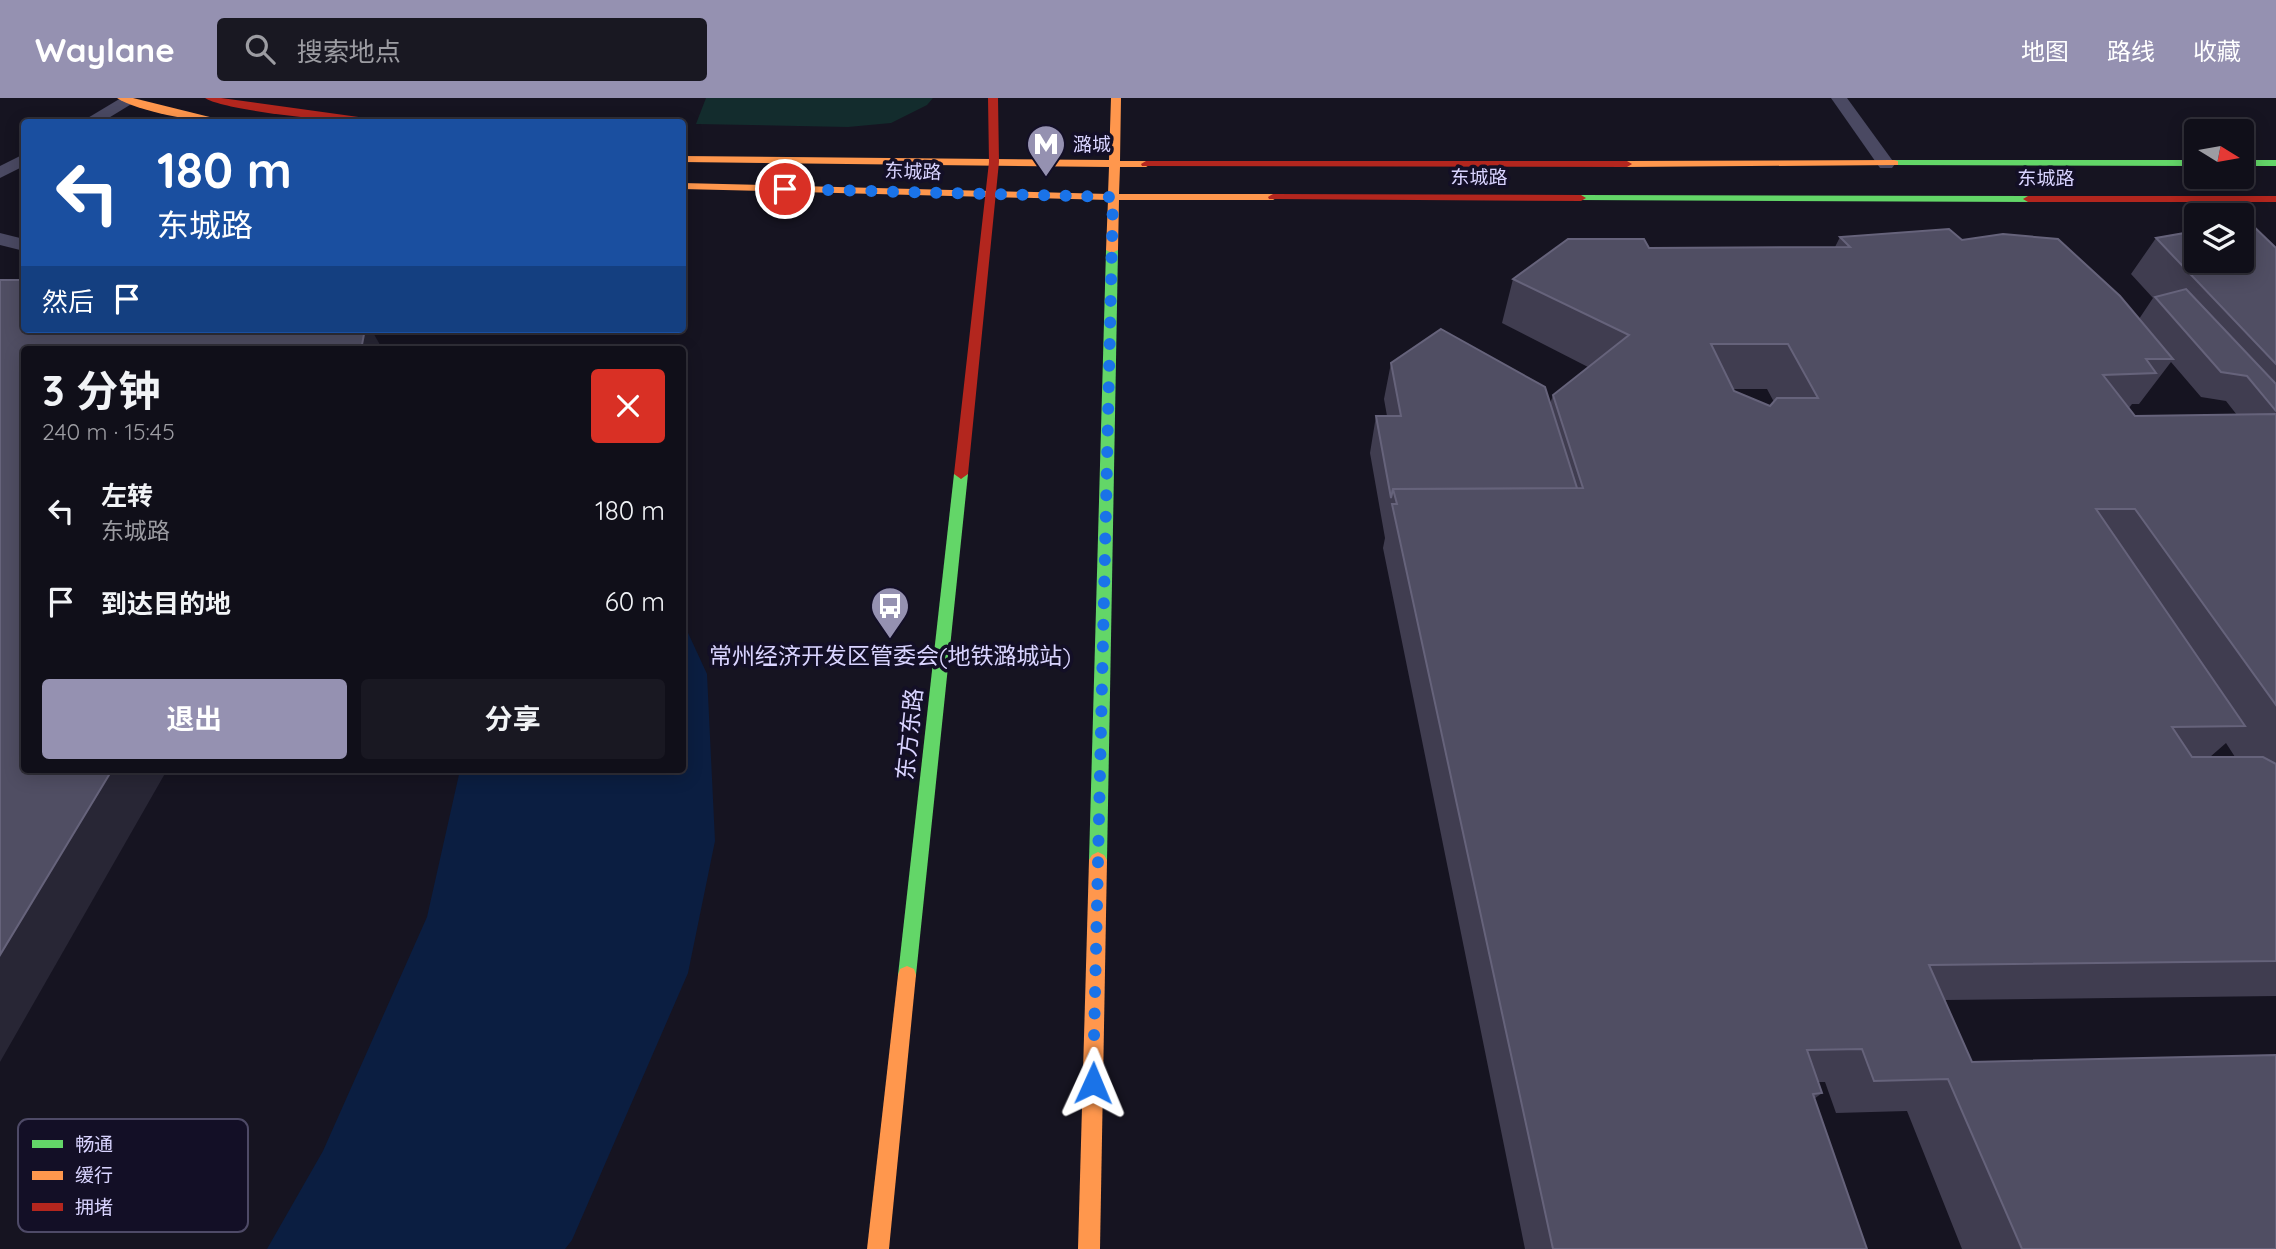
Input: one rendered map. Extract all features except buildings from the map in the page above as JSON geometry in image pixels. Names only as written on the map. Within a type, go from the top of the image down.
[{"type":"main road","points":[[210,98],[231,104],[349,119]]},
{"type":"main road","name":"东方东路","points":[[878,1249],[991,195],[994,162],[993,98]]},
{"type":"main road","points":[[1089,1249],[1116,98]]},
{"type":"main road","points":[[126,99],[207,119]]},
{"type":"main road","name":"东城路","points":[[686,159],[1115,164],[2184,163]]},
{"type":"main road","points":[[2254,163],[2276,163]]},
{"type":"main road","name":"东城路","points":[[686,186],[1113,197],[2276,199]]},
{"type":"lane","points":[[1839,98],[1885,164]]},
{"type":"lane","points":[[95,119],[126,99]]},
{"type":"lane","points":[[0,173],[21,161]]},
{"type":"lane","points":[[0,239],[21,244]]},
{"type":"green space","points":[[706,98],[933,98],[927,105],[891,123],[848,127],[696,124]]},
{"type":"water","points":[[686,628],[707,674],[715,841],[688,973],[572,1240],[565,1249],[267,1249],[323,1151],[427,917],[459,773],[686,773]]},
{"type":"traffic: fast","points":[[1894,163],[2184,163]]},
{"type":"traffic: fast","points":[[2254,163],[2276,163]]},
{"type":"traffic: fast","points":[[1581,198],[2028,199]]},
{"type":"traffic: fast","points":[[1098,860],[1112,250]]},
{"type":"traffic: fast","points":[[907,975],[961,474]]},
{"type":"traffic: slow","points":[[122,98],[207,119]]},
{"type":"traffic: slow","points":[[1112,250],[1116,98]]},
{"type":"traffic: slow","points":[[686,159],[1146,164]]},
{"type":"traffic: slow","points":[[1627,164],[1894,163]]},
{"type":"traffic: slow","points":[[686,186],[1113,197],[1273,197]]},
{"type":"traffic: slow","points":[[1089,1249],[1098,860]]},
{"type":"traffic: slow","points":[[878,1249],[907,975]]},
{"type":"traffic: jam","points":[[210,98],[231,104],[349,119]]},
{"type":"traffic: jam","points":[[961,474],[994,162],[993,98]]},
{"type":"traffic: jam","points":[[1146,164],[1627,164]]},
{"type":"traffic: jam","points":[[1273,197],[1581,198]]},
{"type":"traffic: jam","points":[[2028,199],[2276,199]]},
{"type":"place","name":"潞城","points":[[1046,178]]},
{"type":"place","name":"常州经济开发区管委会(地铁潞城站)","points":[[890,640]]},
{"type":"route","points":[[785,189],[1113,197],[1093,1083]]}]
